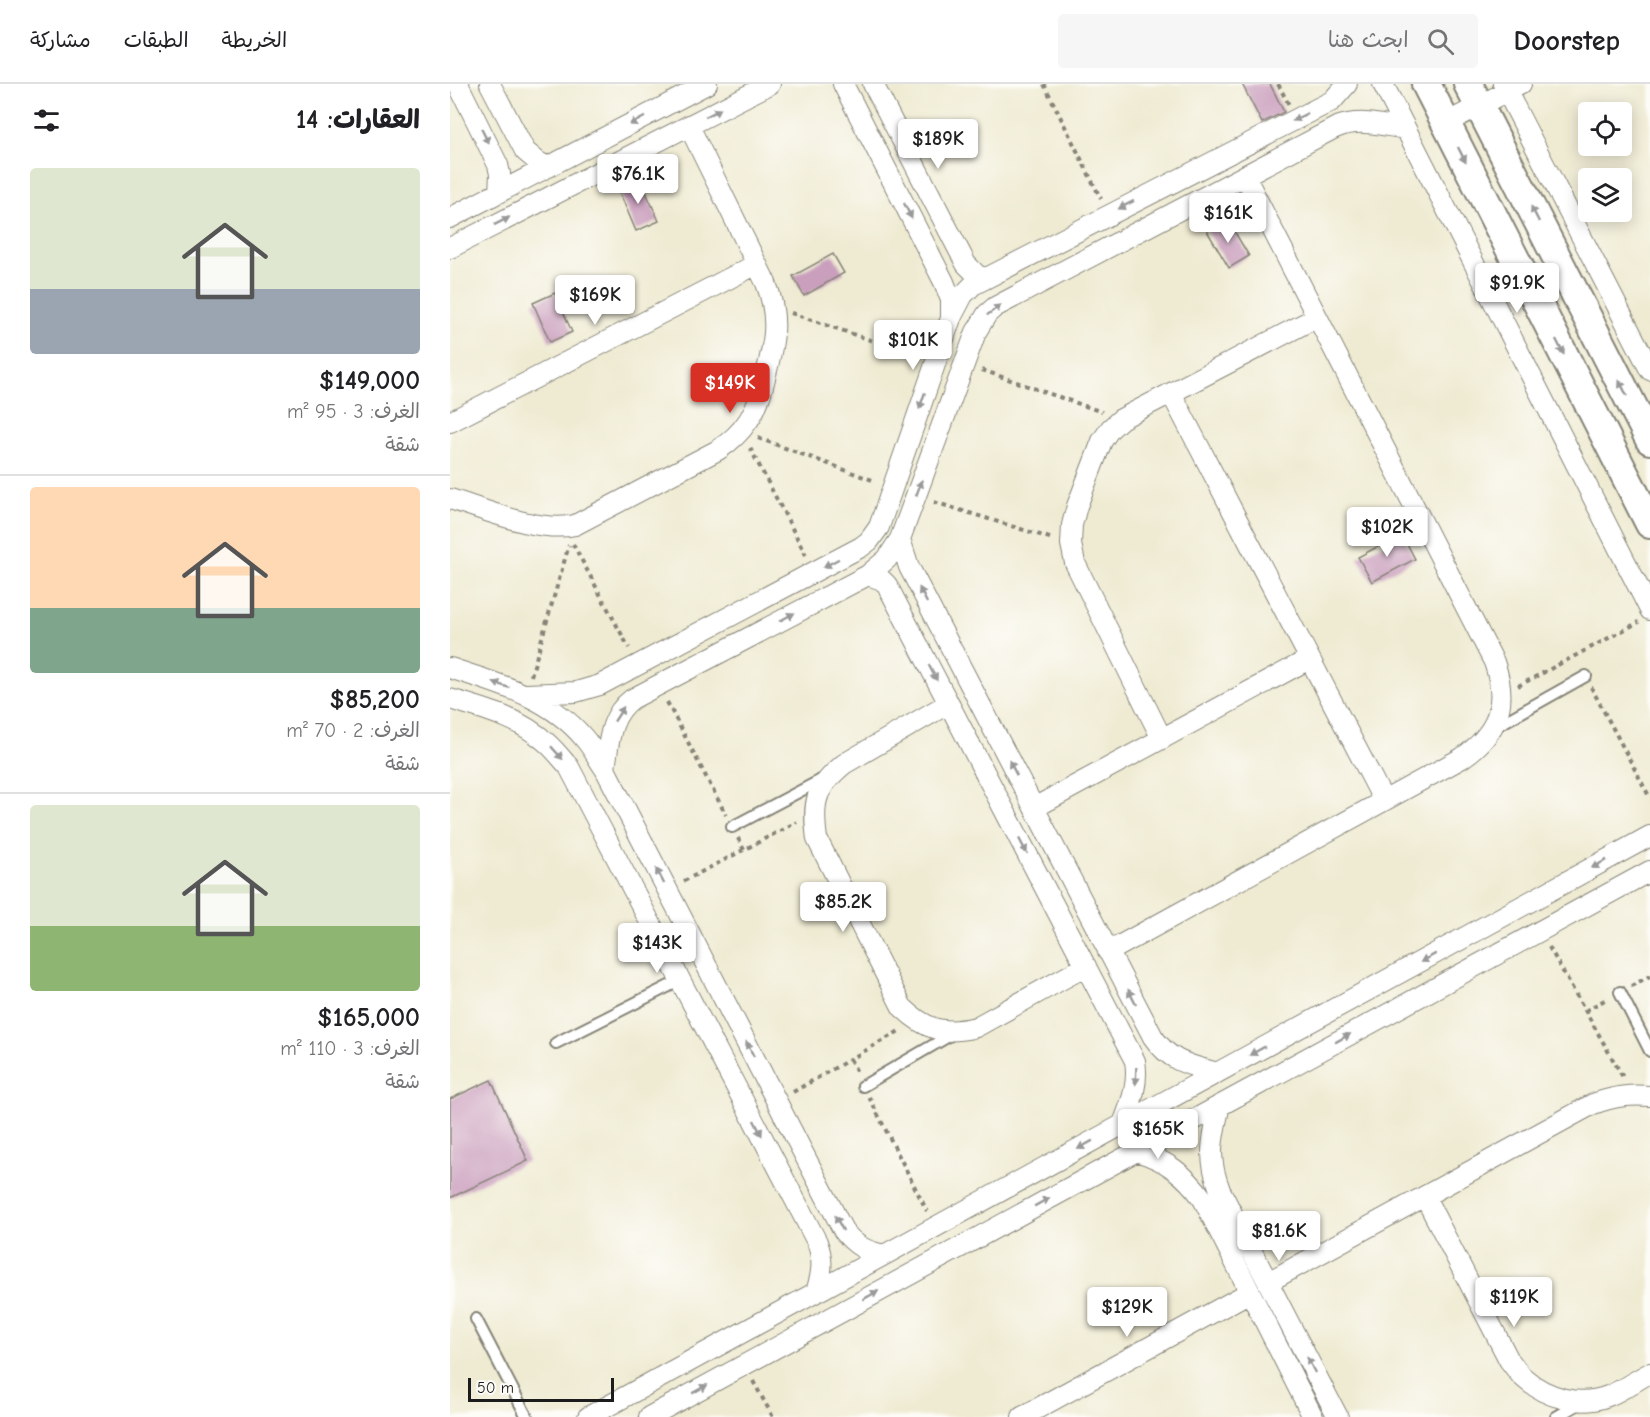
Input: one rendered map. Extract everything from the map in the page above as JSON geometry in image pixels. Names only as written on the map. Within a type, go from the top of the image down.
[{"type":"street","points":[[458,84],[498,165],[499,193]]},
{"type":"street","points":[[490,84],[525,151],[538,162],[549,167]]},
{"type":"street","points":[[450,218],[707,84]]},
{"type":"street","points":[[450,248],[770,84]]},
{"type":"street","points":[[843,84],[944,282],[951,300],[951,318]]},
{"type":"street","points":[[873,84],[966,264],[977,275],[984,278]]},
{"type":"street","points":[[526,694],[564,694],[588,689],[638,665],[869,541],[879,527],[951,318],[963,295],[984,278],[1332,101],[1347,84]]},
{"type":"street","points":[[1383,84],[1645,615]]},
{"type":"street","points":[[1426,84],[1650,524]]},
{"type":"street","points":[[1446,123],[1474,95],[1510,86],[1650,370]]},
{"type":"street","points":[[1474,95],[1650,440]]},
{"type":"street","points":[[605,769],[616,716],[632,699],[868,574],[886,559],[900,539],[981,322],[995,307],[1344,124],[1364,122],[1406,129]]},
{"type":"street","points":[[450,499],[543,526],[575,525],[718,450],[741,431],[759,402],[774,344],[774,306],[766,283],[689,126]]},
{"type":"street","points":[[1108,952],[1462,758],[1480,745],[1493,728],[1499,712],[1501,695],[1494,663],[1245,176]]},
{"type":"street","points":[[450,422],[757,264]]},
{"type":"street","points":[[1162,739],[1075,563],[1071,544],[1072,525],[1096,454],[1110,429],[1121,419],[1317,317]]},
{"type":"street","points":[[1171,393],[1384,801]]},
{"type":"street","points":[[900,539],[909,567],[1153,1037],[1161,1050],[1173,1059],[1217,1073]]},
{"type":"street","points":[[868,574],[882,580],[887,585],[1129,1048],[1135,1061],[1137,1076],[1134,1093],[1123,1124]]},
{"type":"street","points":[[1034,808],[1309,659]]},
{"type":"street","points":[[450,668],[526,694],[558,712],[585,738],[605,769],[843,1230],[860,1248],[884,1255]]},
{"type":"street","points":[[450,699],[521,724],[548,743],[569,767],[817,1242],[822,1265],[816,1292]]},
{"type":"street","points":[[948,703],[844,764],[828,777],[818,794],[813,814],[817,839],[902,1007],[917,1021],[935,1029],[956,1032],[975,1028],[1086,966]]},
{"type":"street","points":[[588,1417],[1650,836]]},
{"type":"street","points":[[649,1417],[1650,871]]},
{"type":"street","points":[[1129,1048],[1153,1037]]},
{"type":"street","points":[[1268,1282],[1593,1104],[1612,1097],[1642,1095]]},
{"type":"street","points":[[1220,1105],[1211,1153],[1212,1195],[1250,1292],[1313,1417]]},
{"type":"street","points":[[1136,1151],[1156,1157],[1212,1195],[1268,1282],[1338,1417]]},
{"type":"street","points":[[1425,1197],[1509,1360],[1523,1378],[1541,1391],[1563,1399],[1585,1401],[1607,1396],[1650,1373]]},
{"type":"street","points":[[977,1204],[992,1230]]},
{"type":"street","points":[[1022,1417],[1250,1292]]},
{"type":"lane","points":[[1493,728],[1586,676]]},
{"type":"lane","points":[[732,827],[828,777]]},
{"type":"lane","points":[[556,1043],[681,980]]},
{"type":"lane","points":[[1620,992],[1650,1051]]},
{"type":"lane","points":[[864,1086],[956,1032]]},
{"type":"lane","points":[[476,1319],[527,1417]]},
{"type":"lane","points":[[1556,1417],[1585,1401]]},
{"type":"path","points":[[1044,84],[1109,214]]},
{"type":"path","points":[[774,306],[936,362]]},
{"type":"path","points":[[964,364],[1121,419]]},
{"type":"path","points":[[741,431],[893,487]]},
{"type":"path","points":[[741,431],[815,571]]},
{"type":"path","points":[[916,496],[1071,544]]},
{"type":"path","points":[[526,694],[571,538],[638,665]]},
{"type":"path","points":[[1501,695],[1575,656],[1645,615]]},
{"type":"path","points":[[1575,656],[1650,798]]},
{"type":"path","points":[[659,685],[744,850]]},
{"type":"path","points":[[668,890],[813,814]]},
{"type":"path","points":[[1540,930],[1642,1095]]},
{"type":"path","points":[[776,1101],[917,1021]]},
{"type":"path","points":[[850,1059],[935,1227]]},
{"type":"path","points":[[744,1365],[773,1417]]},
{"type":"building","points":[[1242,84],[1270,84],[1284,112],[1262,123]]},
{"type":"building","points":[[640,179],[659,221],[636,231],[618,189]]},
{"type":"building","points":[[1227,219],[1249,256],[1229,268],[1207,231]]},
{"type":"building","points":[[833,254],[844,273],[804,296],[793,276]]},
{"type":"building","points":[[555,293],[572,332],[550,342],[533,303]]},
{"type":"building","points":[[1402,534],[1415,559],[1372,582],[1358,557]]},
{"type":"building","points":[[491,1080],[528,1161],[450,1198],[450,1099]]}]
